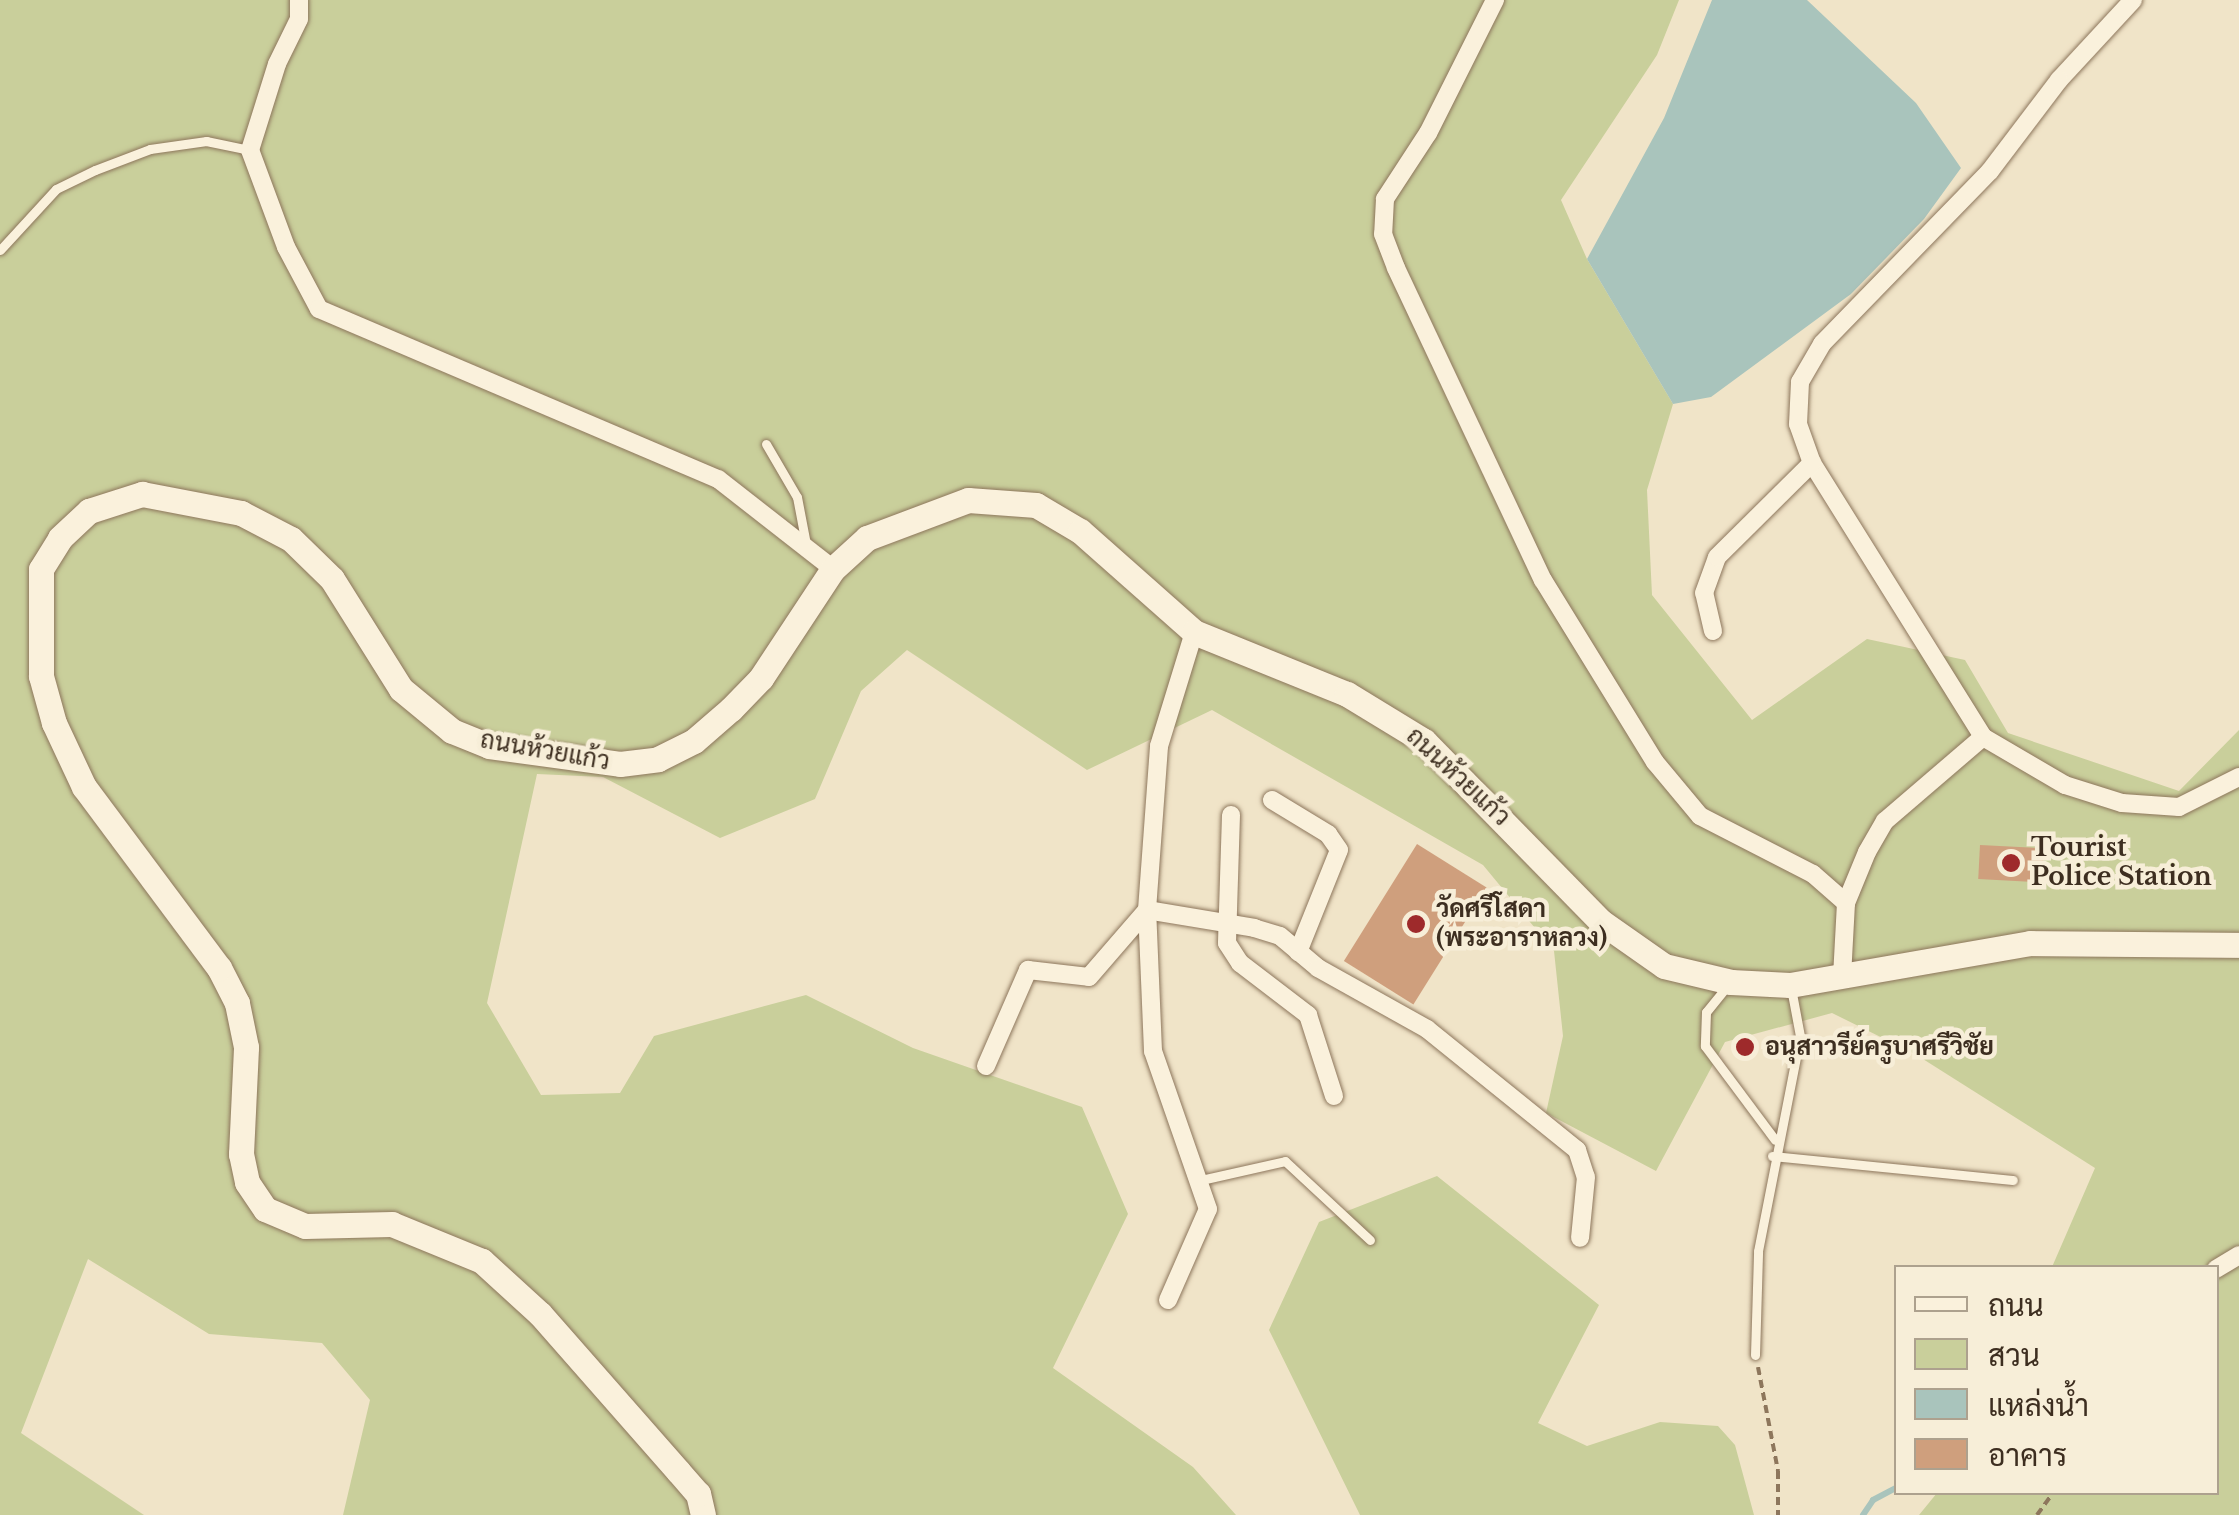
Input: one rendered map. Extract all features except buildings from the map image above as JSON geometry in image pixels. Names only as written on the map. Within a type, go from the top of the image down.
[{"type":"main road","name":"ถนนห้วยแก้ว","points":[[703,1515],[698,1494],[540,1314],[482,1260],[392,1224],[305,1226],[265,1210],[247,1182],[242,1154],[246,1047],[236,1003],[219,968],[84,788],[54,723],[41,676],[36,600],[41,568],[60,538],[89,511],[142,494],[196,500],[292,540],[332,579],[400,688],[452,731],[488,746],[620,764],[658,759],[694,740],[731,709],[761,678],[834,569],[866,538],[904,520],[968,500],[1003,498],[1036,505],[1080,531],[1194,632],[1384,712],[1424,741],[1611,930],[1664,966],[1731,982],[1790,985],[2030,943],[2239,945]]},
{"type":"street","points":[[299,0],[299,19],[276,64],[250,150],[286,247],[319,309],[718,480],[834,569]]},
{"type":"street","points":[[1495,0],[1428,132],[1386,198],[1383,234],[1396,268],[1543,580],[1655,762],[1700,816],[1813,874],[1846,903]]},
{"type":"street","points":[[2133,0],[2059,80],[1990,172],[1822,344],[1800,382],[1798,424],[1812,462],[1983,737],[2065,785],[2122,803],[2179,807],[2239,777]]},
{"type":"street","points":[[1713,631],[1704,593],[1717,557],[1812,462]]},
{"type":"street","points":[[1168,1300],[1208,1208],[1153,1051],[1147,910],[1159,746],[1194,632]]},
{"type":"street","points":[[1842,977],[1846,903],[1885,821],[1983,737]]},
{"type":"street","points":[[1272,800],[1328,834],[1339,850],[1298,952]]},
{"type":"street","points":[[1231,815],[1224,924],[1235,959],[1317,1028],[1334,1096]]},
{"type":"street","points":[[1147,910],[1280,936],[1298,952],[1427,1029],[1577,1150],[1586,1177],[1580,1238]]},
{"type":"street","points":[[986,1066],[1024,973],[1089,977],[1147,910]]},
{"type":"lane","points":[[0,250],[56,189],[150,148],[206,140],[250,150]]},
{"type":"lane","points":[[766,444],[796,497],[806,547]]},
{"type":"lane","points":[[1731,982],[1706,1012],[1705,1046],[1775,1140]]},
{"type":"lane","points":[[1755,1355],[1758,1250],[1775,1140],[1800,1036],[1790,985]]},
{"type":"lane","points":[[1772,1156],[2014,1180]]},
{"type":"lane","points":[[1201,1180],[1285,1161],[1370,1240]]},
{"type":"path","points":[[1755,1355],[1778,1471],[1778,1515]]},
{"type":"green space","points":[[0,0],[1679,0],[1657,55],[1561,200],[1587,259],[1673,404],[1647,490],[1652,595],[1752,720],[1867,639],[1965,660],[2008,733],[2179,791],[2239,730],[2239,1515],[1919,1515],[1935,1495],[2219,1495],[2219,1265],[2053,1265],[2095,1168],[1915,1054],[1832,1013],[1725,1042],[1656,1171],[1546,1113],[1563,1036],[1554,951],[1483,865],[1212,710],[1087,770],[907,650],[861,691],[815,799],[720,838],[603,777],[537,774],[487,1003],[541,1095],[620,1093],[654,1036],[806,995],[913,1048],[1082,1107],[1128,1214],[1053,1368],[1193,1467],[1236,1515],[343,1515],[370,1400],[322,1343],[209,1334],[88,1259],[21,1433],[144,1515],[0,1515]]},
{"type":"green space","points":[[1437,1176],[1599,1305],[1538,1423],[1587,1446],[1660,1422],[1718,1426],[1735,1445],[1754,1515],[1360,1515],[1269,1330],[1319,1222]]},
{"type":"water","points":[[1712,0],[1807,0],[1916,103],[1961,168],[1924,219],[1851,294],[1711,397],[1673,404],[1587,259],[1664,118]]},
{"type":"waterway","points":[[1863,1515],[1873,1500],[1894,1489]]},
{"type":"place","name":"Tourist Police Station","points":[[2011,863]]},
{"type":"place","name":"วัดศรีโสดา (พระอาราหลวง)","points":[[1416,924]]},
{"type":"place","name":"อนุสาวรีย์ครูบาศรีวิชัย","points":[[1745,1047]]}]
